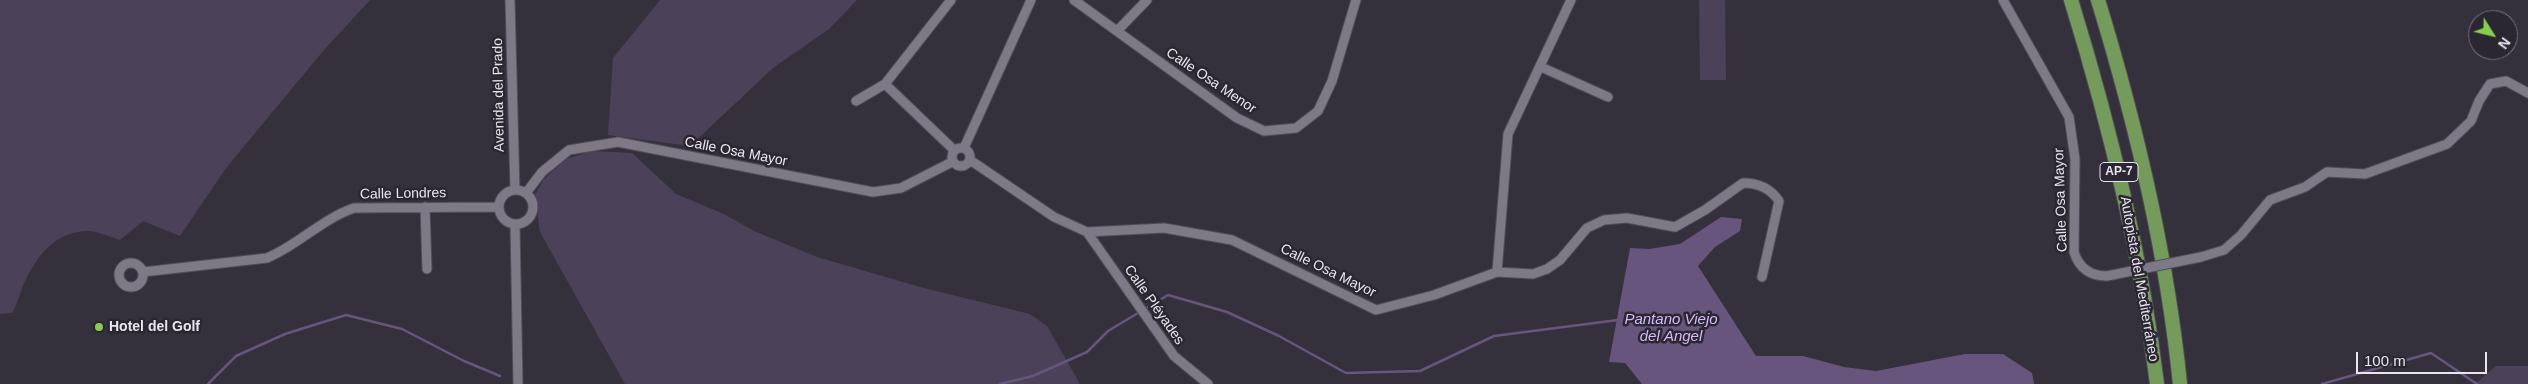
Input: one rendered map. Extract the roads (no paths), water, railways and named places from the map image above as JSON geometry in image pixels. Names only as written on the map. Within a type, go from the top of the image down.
[{"type":"highway","name":"Autopista del Mediterráneo","points":[[2071,0],[2096,81],[2119,169],[2152,347],[2157,384]]},
{"type":"highway","name":"Autopista del Mediterráneo","points":[[2098,0],[2122,80],[2144,166],[2176,342],[2180,384]]},
{"type":"street","name":"Avenida del Prado","points":[[510,0],[515,190]]},
{"type":"street","points":[[856,101],[885,84],[951,0]]},
{"type":"street","points":[[964,148],[1031,0]]},
{"type":"street","name":"Calle Osa Menor","points":[[1074,0],[1237,118],[1264,130],[1296,128],[1318,111],[1332,81],[1356,0]]},
{"type":"street","points":[[1117,31],[1147,0]]},
{"type":"street","points":[[1571,0],[1508,134],[1496,272],[1533,274],[1547,269],[1560,260],[1587,228],[1604,220],[1627,218],[1675,227],[1705,210],[1743,182],[1765,187],[1773,192],[1779,201],[1762,277]]},
{"type":"street","name":"Calle Osa Mayor","points":[[2003,0],[2069,117],[2075,159],[2074,252],[2077,260],[2090,273],[2107,276],[2201,257],[2224,250],[2241,235],[2270,200],[2305,187],[2327,172],[2365,174],[2447,144],[2471,121],[2479,102],[2490,84],[2506,81],[2528,93]]},
{"type":"street","points":[[1540,67],[1608,97]]},
{"type":"street","points":[[885,84],[954,150]]},
{"type":"street","name":"Calle Osa Mayor","points":[[526,192],[542,172],[569,150],[618,142],[873,192],[902,188],[952,162]]},
{"type":"street","points":[[954,150],[964,148]]},
{"type":"street","points":[[954,150],[952,162],[959,166],[964,166],[970,160],[969,153],[964,148]]},
{"type":"street","name":"Calle Osa Mayor","points":[[970,160],[1054,217],[1087,232],[1164,228],[1232,240],[1376,310],[1434,295],[1496,272]]},
{"type":"street","points":[[515,190],[526,192],[533,205],[533,212],[529,219],[515,224],[503,219],[499,207],[501,199],[506,192],[515,190]]},
{"type":"street","points":[[425,207],[427,269]]},
{"type":"street","name":"Calle Londres","points":[[143,272],[267,258],[284,250],[339,213],[354,208],[499,207]]},
{"type":"street","points":[[515,224],[518,384]]},
{"type":"street","name":"Calle Pléyades","points":[[1087,232],[1174,356],[1208,384]]},
{"type":"water","name":"Pantano Viejo del Angel","points":[[1721,217],[1742,219],[1740,231],[1715,247],[1698,266],[1756,356],[1803,356],[1844,367],[1876,371],[1965,354],[2003,354],[2032,373],[2034,384],[1642,384],[1625,363],[1609,362],[1630,248],[1649,249],[1680,244]]},
{"type":"waterway","points":[[1000,384],[1033,376],[1087,352],[1108,331],[1168,295],[1227,312],[1279,336],[1346,373],[1420,371],[1494,336],[1618,320]]},
{"type":"waterway","points":[[208,384],[236,356],[285,334],[346,315],[402,329],[464,361],[500,376]]},
{"type":"waterway","points":[[2322,384],[2431,353],[2477,384]]},
{"type":"place","name":"Hotel del Golf","points":[[99,327]]}]
